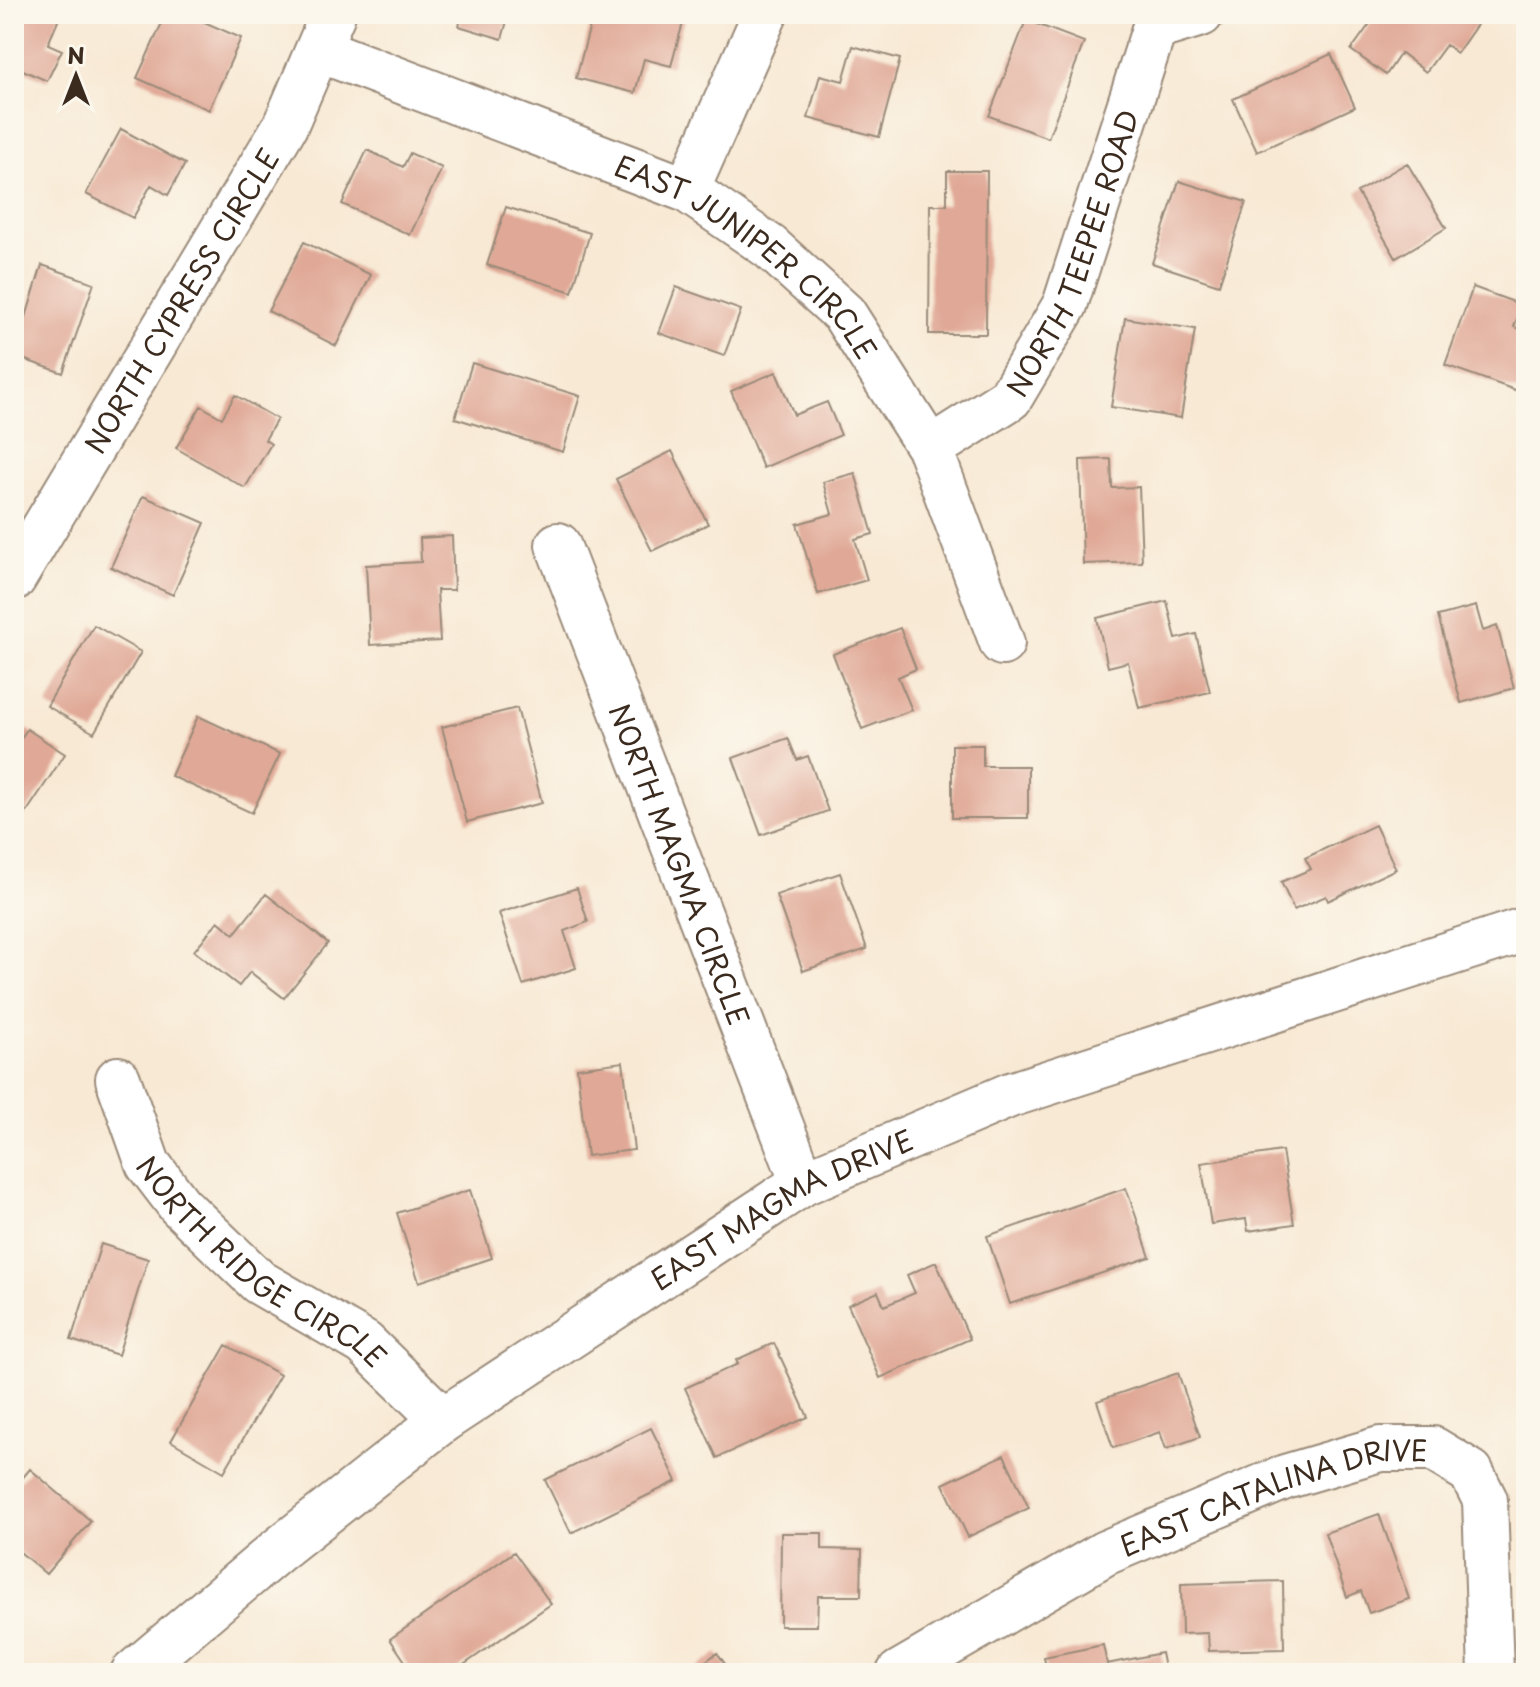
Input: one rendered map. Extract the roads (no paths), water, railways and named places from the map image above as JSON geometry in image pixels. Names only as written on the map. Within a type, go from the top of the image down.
[{"type":"street","points":[[687,190],[765,14]]},
{"type":"street","points":[[1157,21],[1201,14]]},
{"type":"street","name":"NORTH TEEPEE ROAD","points":[[930,449],[1010,398],[1065,305],[1157,21]]},
{"type":"street","name":"EAST JUNIPER CIRCLE","points":[[327,32],[687,190],[770,247],[844,314],[930,449],[1002,643]]},
{"type":"street","name":"NORTH CYPRESS CIRCLE","points":[[14,578],[277,140],[327,32]]},
{"type":"street","name":"NORTH MAGMA CIRCLE","points":[[558,545],[803,1183]]},
{"type":"street","name":"EAST MAGMA DRIVE","points":[[133,1673],[277,1551],[443,1420],[803,1183],[1010,1095],[1526,929]]},
{"type":"street","name":"NORTH RIDGE CIRCLE","points":[[118,1079],[148,1164],[180,1206],[259,1282],[364,1343],[443,1420]]},
{"type":"street","name":"EAST CATALINA DRIVE","points":[[899,1673],[1105,1553],[1285,1477],[1380,1449],[1433,1449],[1471,1472],[1485,1500],[1491,1673]]}]
